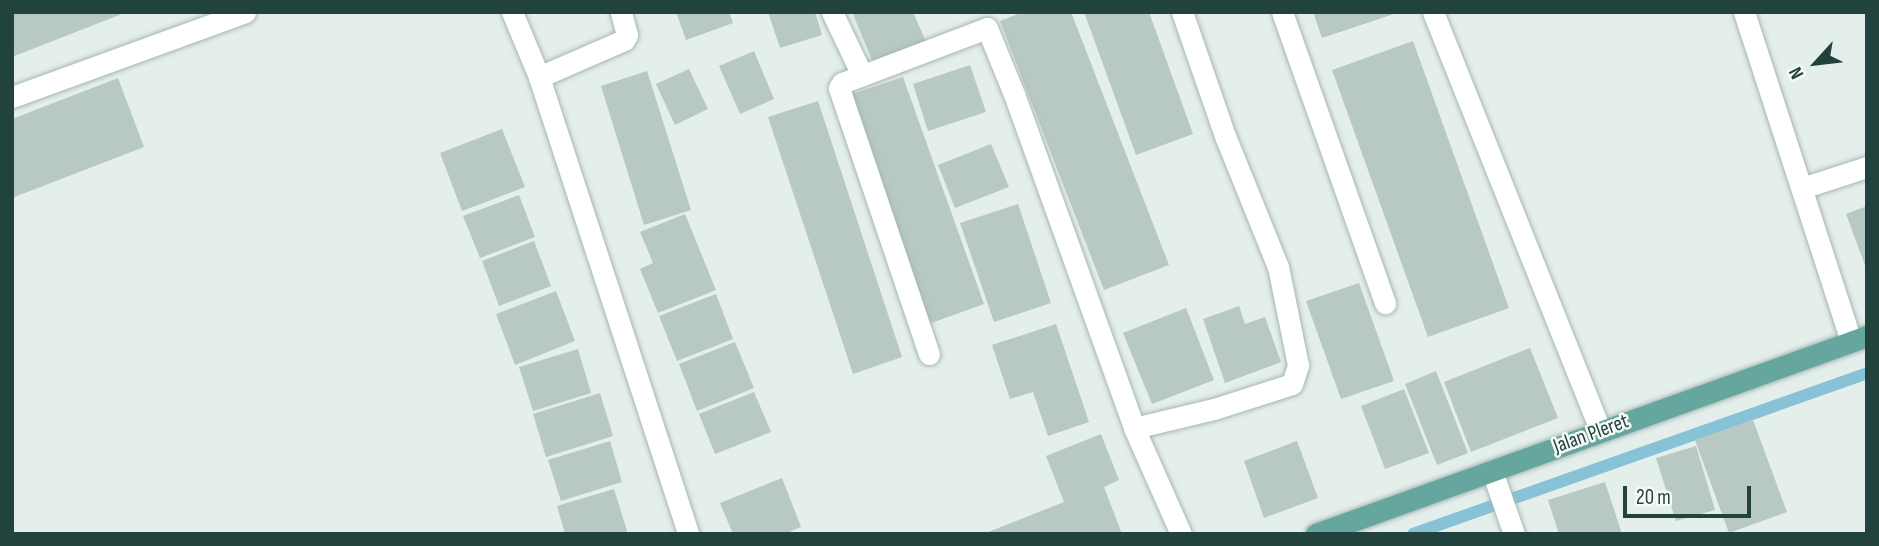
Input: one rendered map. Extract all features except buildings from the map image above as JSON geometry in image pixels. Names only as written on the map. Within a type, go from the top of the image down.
[{"type":"main road","name":"Jalan Pleret","points":[[1316,534],[1859,339]]},
{"type":"street","points":[[12,97],[245,12]]},
{"type":"street","points":[[512,12],[539,77],[688,534]]},
{"type":"street","points":[[539,77],[624,40],[627,35],[621,12]]},
{"type":"street","points":[[832,12],[862,75]]},
{"type":"street","points":[[1134,428],[1214,409],[1292,384],[1298,365],[1278,267],[1225,136],[1182,12]]},
{"type":"street","points":[[1282,12],[1385,303]]},
{"type":"street","points":[[1433,12],[1600,430]]},
{"type":"street","points":[[1744,12],[1802,188],[1859,339]]},
{"type":"street","points":[[929,354],[839,92],[842,83],[987,20],[1134,428],[1181,534]]},
{"type":"street","points":[[1802,188],[1867,167]]},
{"type":"street","points":[[1492,471],[1514,534]]},
{"type":"waterway","points":[[1413,534],[1867,373]]}]
